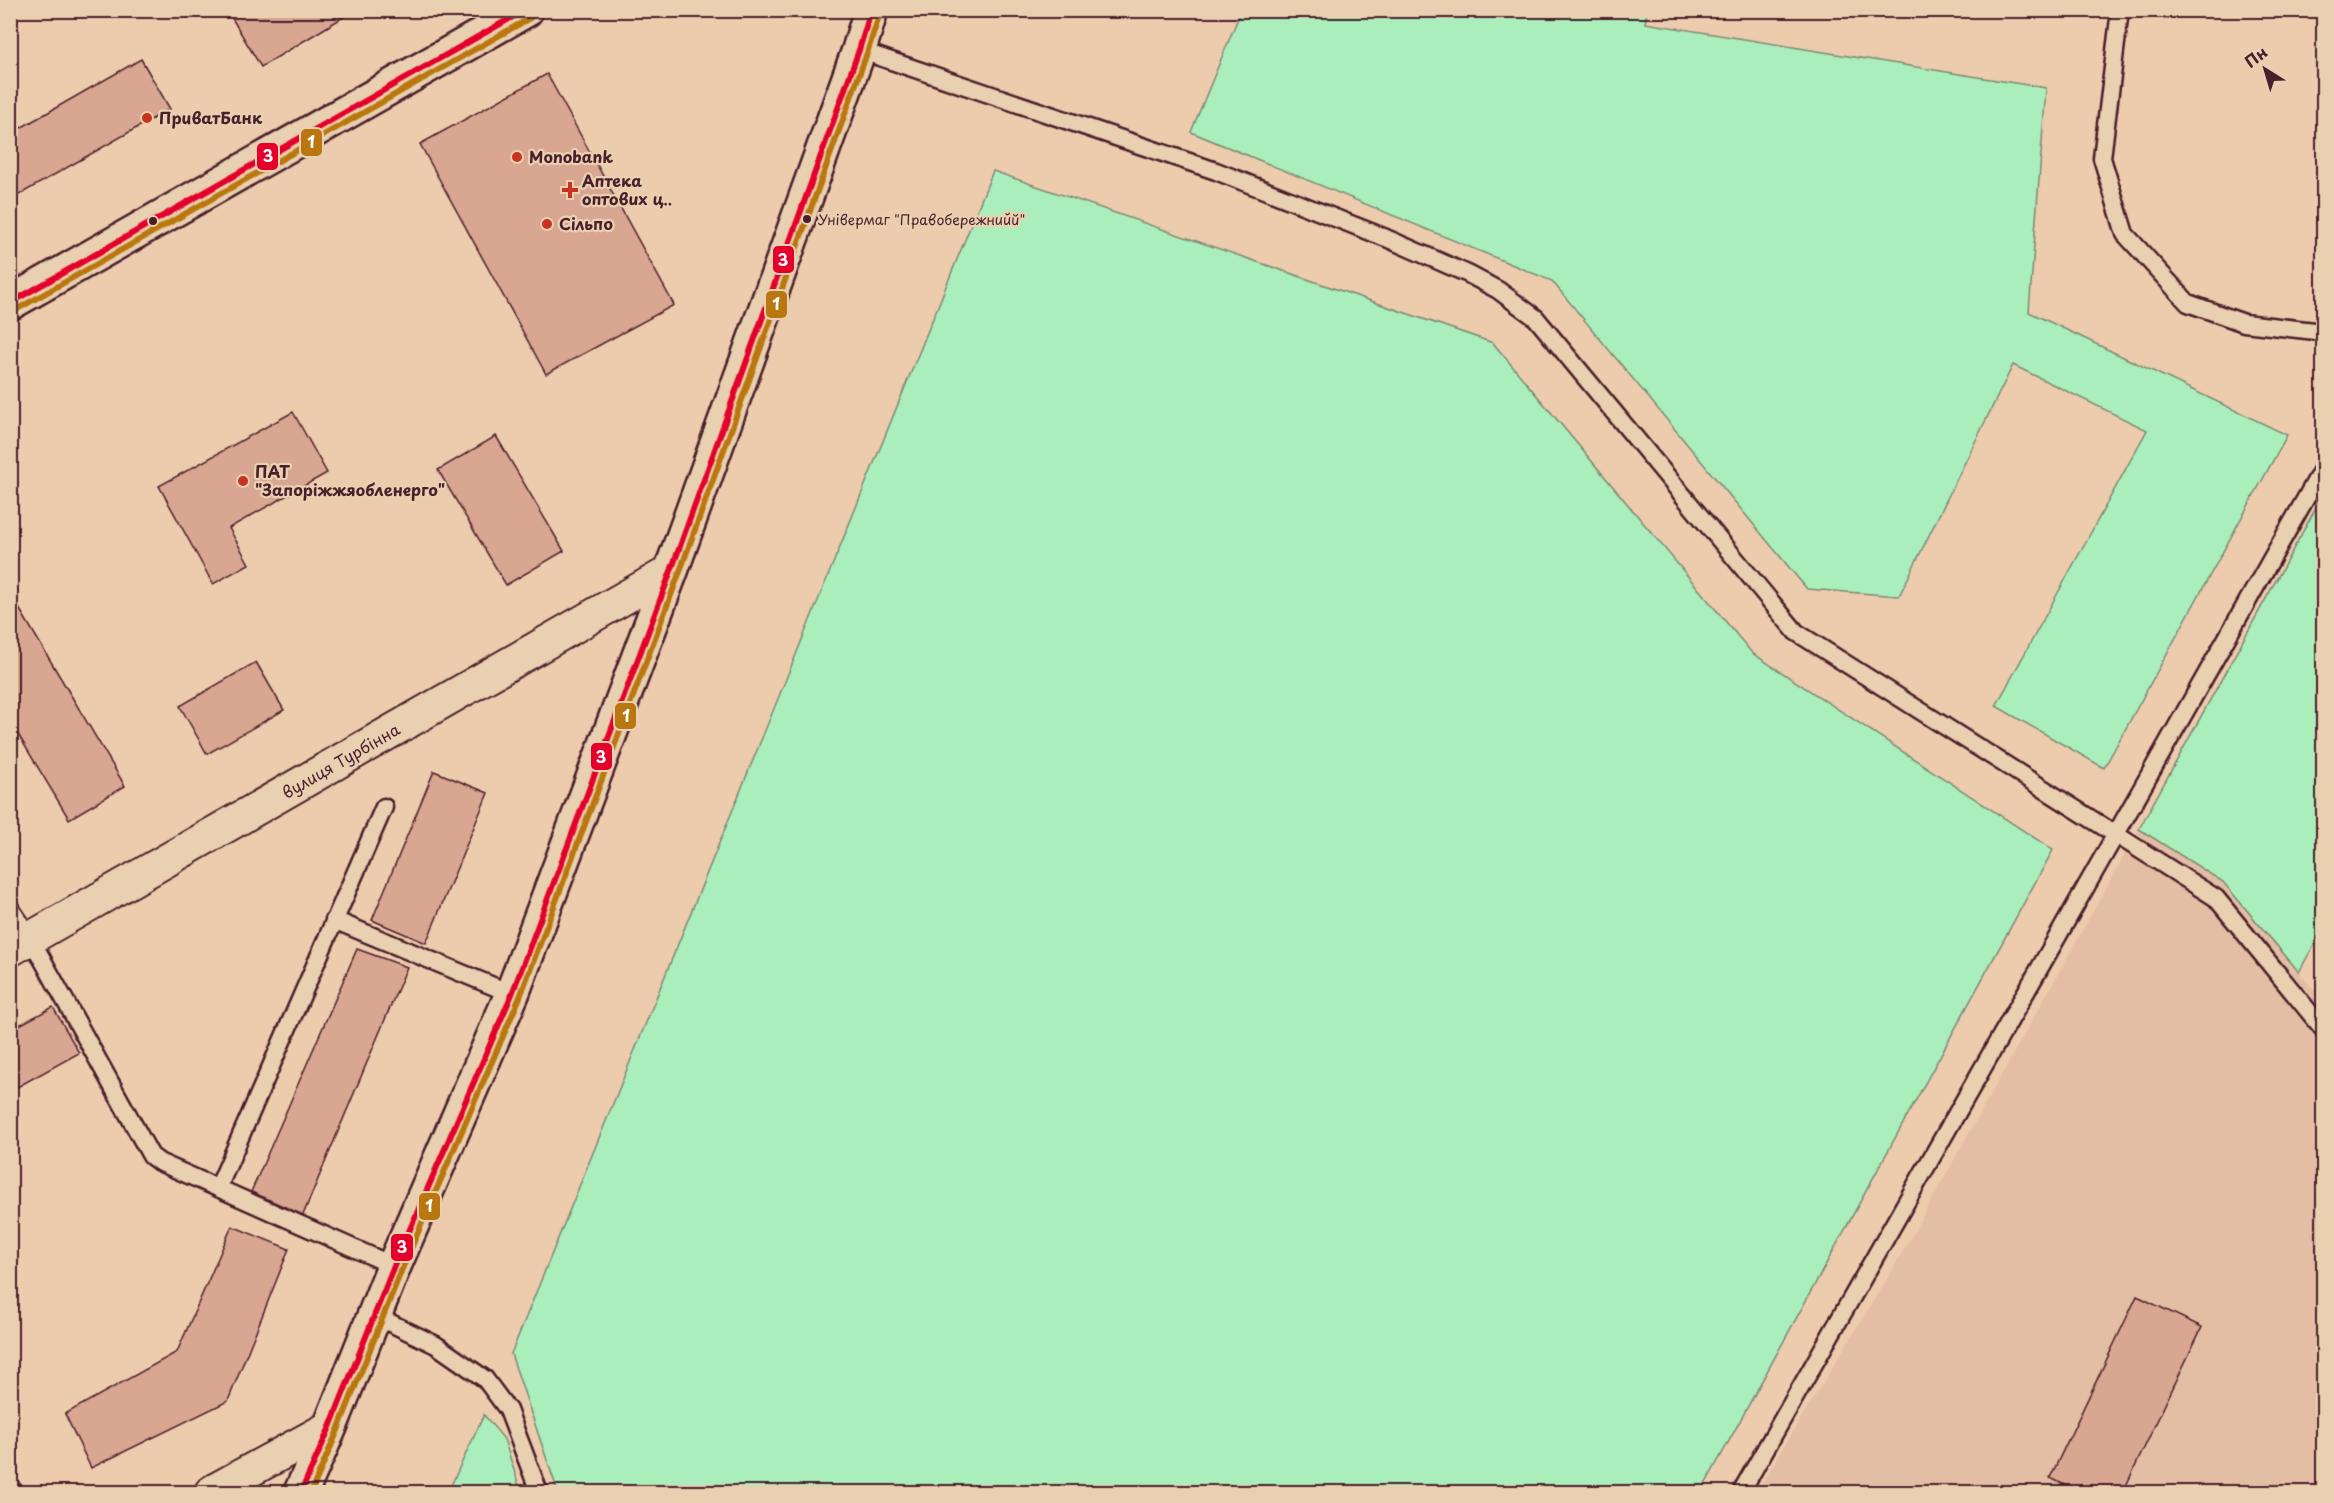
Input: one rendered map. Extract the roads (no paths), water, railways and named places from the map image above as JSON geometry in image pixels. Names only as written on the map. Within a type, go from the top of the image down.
[{"type":"street","points":[[10,303],[526,10]]},
{"type":"street","points":[[301,1492],[330,1427],[394,1266],[512,994],[671,571],[872,10]]},
{"type":"street","name":"вулиця Турбінна","points":[[21,944],[671,571]]},
{"type":"street","points":[[211,1492],[330,1427]]},
{"type":"lane","points":[[2121,10],[2102,158],[2125,234],[2188,303],[2244,323],[2324,332]]},
{"type":"lane","points":[[859,50],[1216,171],[1386,238],[1468,274],[1498,290],[1536,318],[1796,632],[2217,898],[2324,1030]]},
{"type":"lane","points":[[1741,1492],[2324,466]]},
{"type":"lane","points":[[218,1188],[384,807]]},
{"type":"lane","points":[[10,908],[21,944],[151,1156],[159,1162],[394,1266]]},
{"type":"lane","points":[[334,920],[512,994]]},
{"type":"lane","points":[[374,1315],[436,1345],[485,1379],[508,1410],[539,1492]]},
{"type":"place","name":"ПриватБанк","points":[[147,118]]},
{"type":"place","name":"Monobank","points":[[517,157]]},
{"type":"place","name":"Аптека оптових ц‥","points":[[570,190]]},
{"type":"place","name":"Універмаг \"Правобережнийй\"","points":[[807,219]]},
{"type":"place","name":"Сільпо","points":[[547,224]]},
{"type":"place","name":"ПАТ \"Запоріжжяобленерго\"","points":[[243,481]]}]
